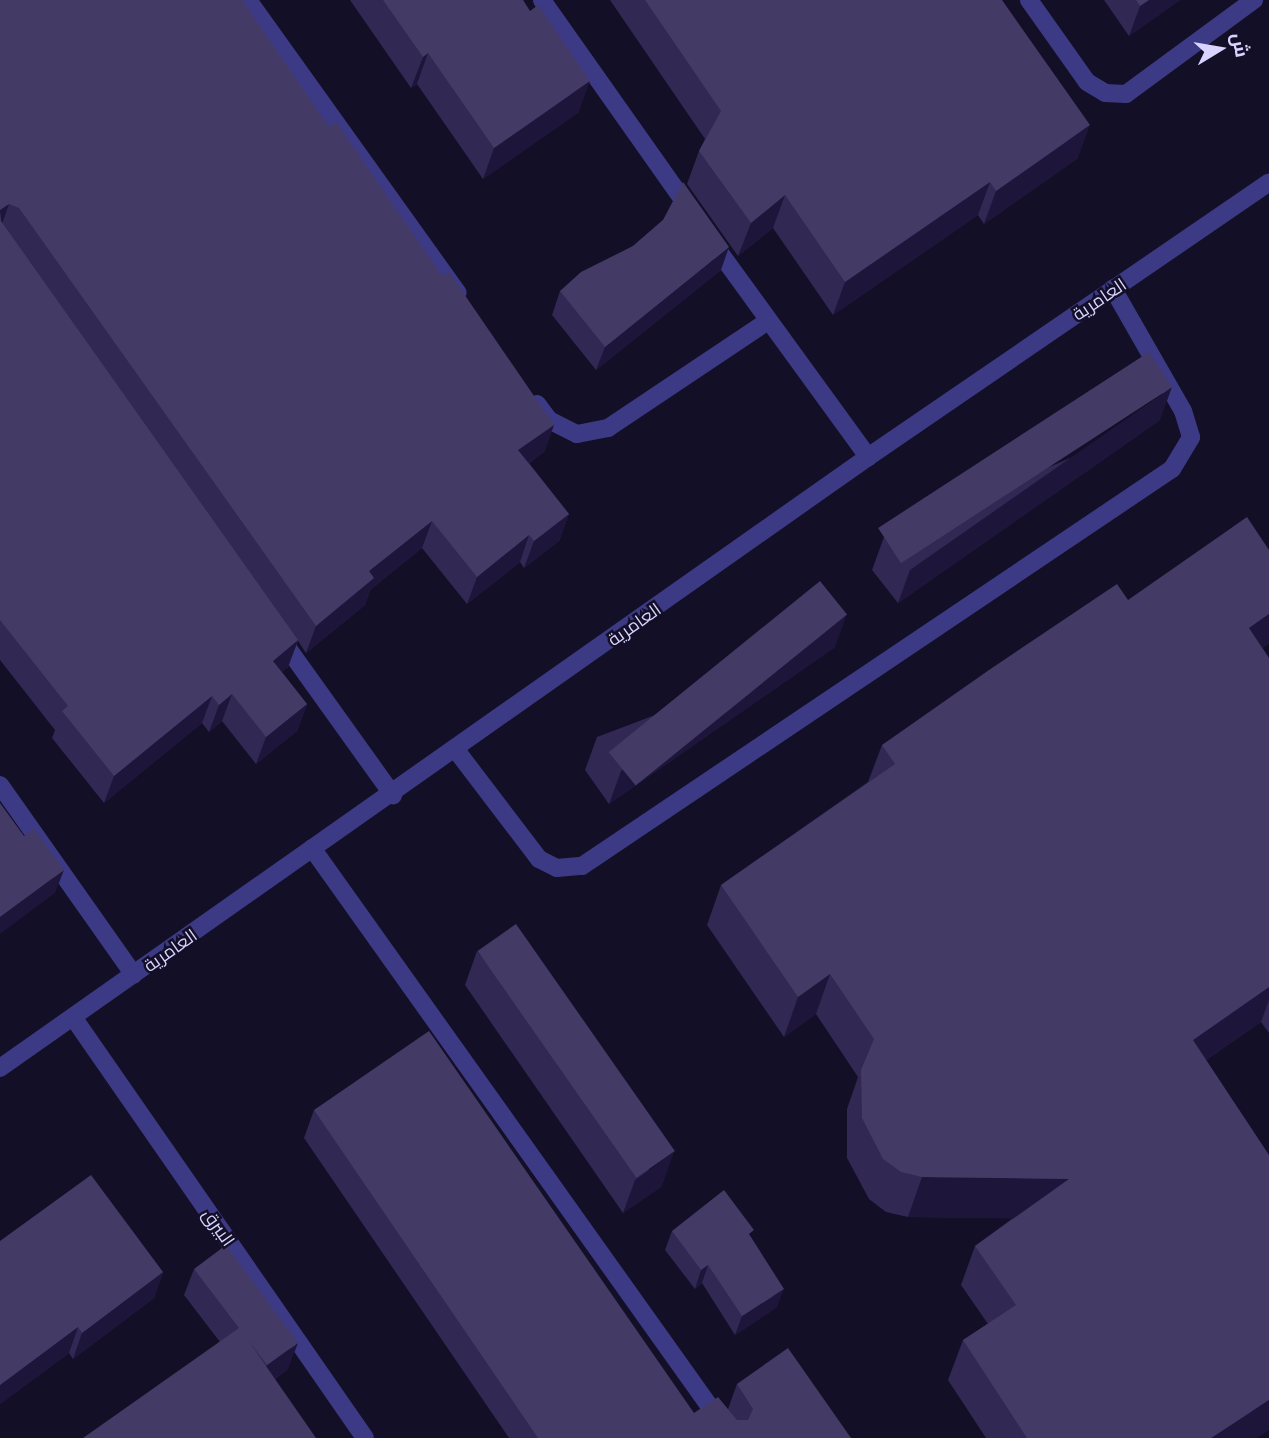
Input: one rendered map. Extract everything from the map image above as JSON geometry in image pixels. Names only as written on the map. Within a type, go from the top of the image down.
[{"type":"street","points":[[248,0],[468,307]]},
{"type":"street","points":[[542,0],[768,321],[868,457]]},
{"type":"street","points":[[1029,0],[1087,82],[1105,93],[1126,94],[1254,0]]},
{"type":"street","name":"العامرية","points":[[0,1068],[312,848],[393,795],[868,457],[1269,182]]},
{"type":"street","points":[[456,750],[539,859],[557,868],[582,866],[1172,469],[1191,437],[1183,411],[1113,289]]},
{"type":"street","points":[[525,386],[549,420],[577,433],[608,428],[768,321]]},
{"type":"street","points":[[269,622],[393,795]]},
{"type":"street","points":[[0,785],[134,975]]},
{"type":"street","points":[[312,848],[732,1438]]},
{"type":"street","name":"البيرق","points":[[73,1017],[365,1438]]},
{"type":"building","points":[[0,0],[242,0],[329,127],[336,122],[442,276],[449,272],[554,425],[518,450],[569,514],[534,541],[529,535],[477,577],[432,521],[369,571],[374,578],[316,626],[19,208],[9,204],[0,210]]},
{"type":"building","points":[[383,0],[523,0],[530,11],[538,5],[590,81],[494,148],[428,53],[423,57]]},
{"type":"building","points":[[645,0],[1002,0],[1090,125],[996,191],[990,182],[845,282],[785,195],[751,223],[699,151],[721,111]]},
{"type":"building","points":[[1136,0],[1149,0],[1140,6]]},
{"type":"building","points":[[683,182],[729,247],[605,347],[560,291],[581,272],[633,246],[663,220]]},
{"type":"building","points":[[0,211],[1,221],[298,640],[273,661],[307,704],[266,737],[232,694],[219,705],[212,696],[114,776],[62,711],[68,706],[0,620]]},
{"type":"building","points":[[1149,352],[1172,387],[901,563],[878,528]]},
{"type":"building","points":[[1247,517],[1269,550],[1269,614],[1249,628],[1269,658],[1269,987],[1193,1040],[1269,1155],[1269,1400],[1211,1438],[1027,1438],[963,1340],[1016,1305],[975,1246],[1069,1179],[922,1177],[901,1172],[883,1159],[862,1118],[861,1070],[874,1039],[830,974],[798,997],[721,885],[895,764],[882,745],[989,670],[1117,584],[1128,600]]},
{"type":"building","points":[[820,581],[847,614],[636,786],[609,752]]},
{"type":"building","points":[[0,803],[24,836],[34,829],[64,870],[0,917]]},
{"type":"building","points":[[516,924],[675,1151],[636,1178],[477,951]]},
{"type":"building","points":[[429,1031],[694,1413],[718,1397],[737,1420],[748,1420],[753,1409],[737,1384],[788,1348],[851,1438],[538,1438],[314,1110]]},
{"type":"building","points":[[91,1175],[163,1272],[82,1333],[78,1327],[0,1385],[0,1241]]},
{"type":"building","points":[[724,1190],[754,1230],[749,1234],[784,1289],[742,1316],[708,1265],[701,1270],[672,1231]]},
{"type":"building","points":[[226,1245],[298,1343],[267,1365],[248,1340],[316,1438],[83,1438],[239,1328],[194,1269]]}]
